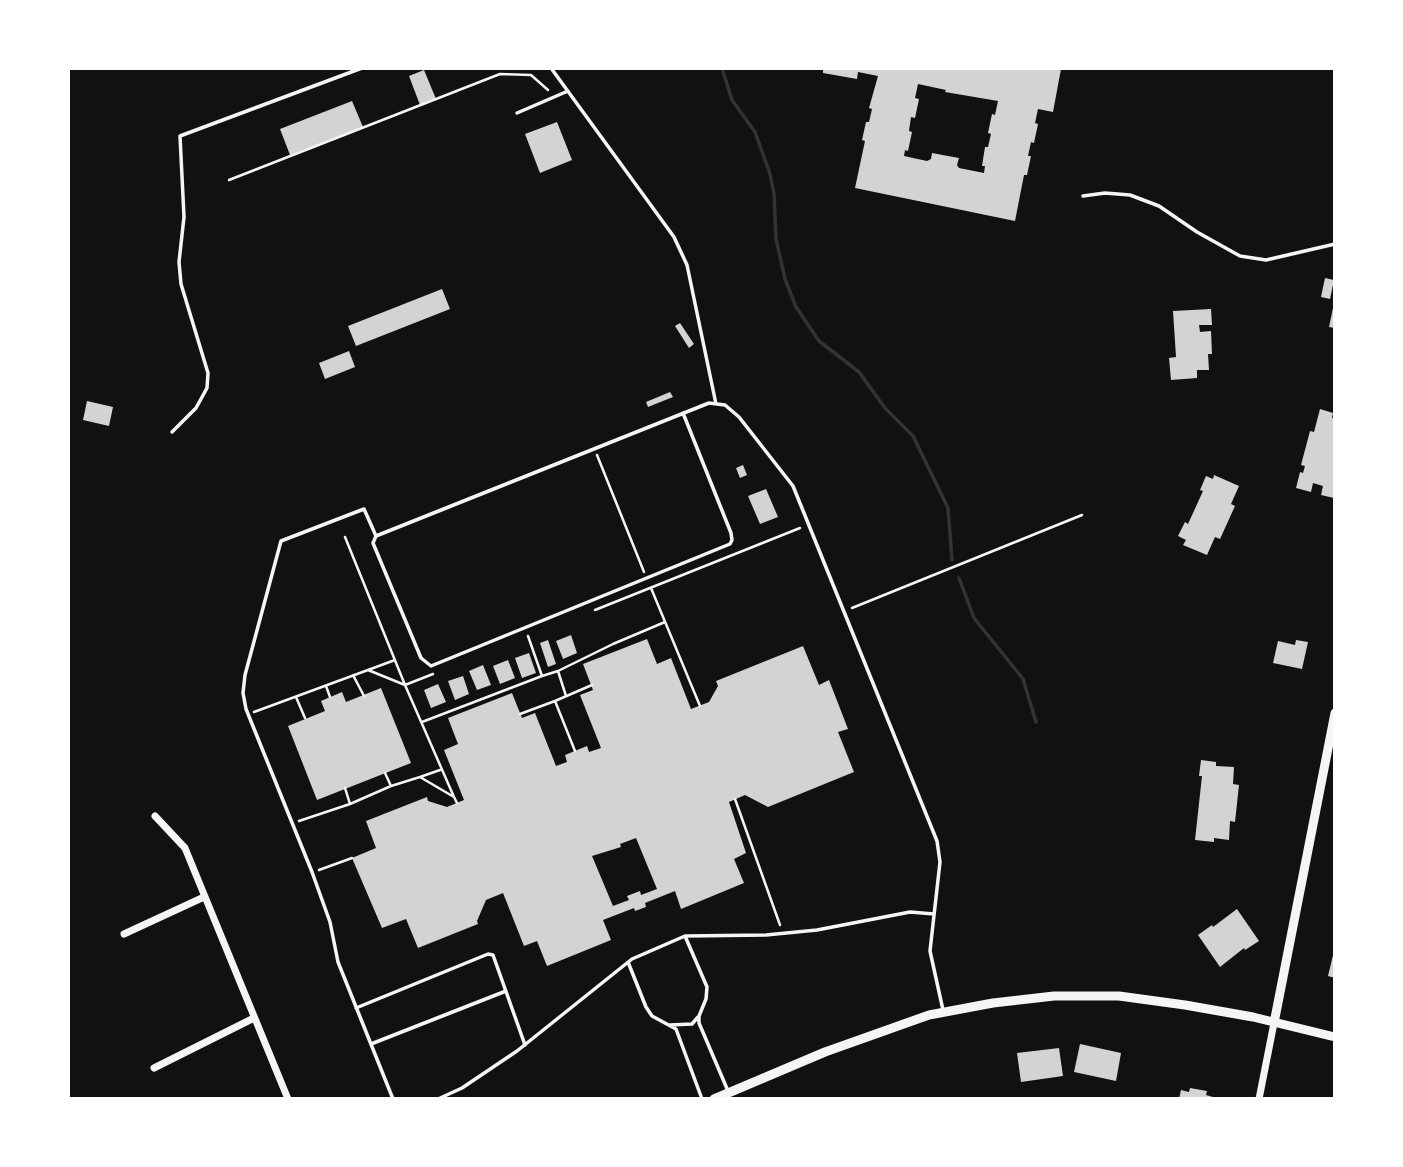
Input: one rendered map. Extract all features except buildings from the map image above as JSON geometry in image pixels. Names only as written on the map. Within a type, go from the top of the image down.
[{"type":"street","points":[[1258,1096],[1335,713]]},
{"type":"street","points":[[155,816],[185,848],[288,1099]]},
{"type":"street","points":[[124,933],[204,897]]},
{"type":"street","points":[[714,1099],[730,1096],[897,1025],[943,1012],[1054,996],[1119,996],[1185,1005],[1335,1037]]},
{"type":"street","points":[[154,1068],[254,1018]]},
{"type":"lane","points":[[172,432],[196,408],[207,388],[208,373],[181,284],[179,262],[184,217],[180,136],[362,68]]},
{"type":"lane","points":[[551,68],[674,237],[687,265],[716,404]]},
{"type":"lane","points":[[517,113],[568,92]]},
{"type":"lane","points":[[1083,196],[1105,193],[1130,195],[1159,206],[1197,232],[1240,256],[1266,260],[1335,244]]},
{"type":"lane","points":[[683,413],[731,533],[733,540],[730,544],[431,666],[421,658],[373,542],[376,537],[683,413],[709,403],[725,405],[739,417],[793,486],[937,841],[940,862],[930,951],[943,1012]]},
{"type":"lane","points":[[376,537],[364,509],[281,541],[245,675],[243,693],[248,714],[330,922],[338,962],[393,1099]]},
{"type":"lane","points":[[439,1099],[462,1088],[525,1045],[628,962],[685,936],[817,930],[910,912],[934,914]]},
{"type":"lane","points":[[669,1025],[692,1024],[699,1016],[706,999],[707,987],[685,936]]},
{"type":"lane","points":[[356,1009],[488,954],[493,955],[525,1045]]},
{"type":"lane","points":[[628,962],[652,1016],[676,1029],[702,1099]]},
{"type":"lane","points":[[370,1044],[506,992]]},
{"type":"lane","points":[[699,1016],[699,1023],[730,1096]]},
{"type":"path","points":[[229,180],[500,75],[531,75],[556,96]]},
{"type":"path","points":[[845,611],[1082,516]]},
{"type":"path","points":[[589,612],[809,524]]},
{"type":"path","points":[[345,537],[440,770],[457,803]]},
{"type":"path","points":[[422,722],[558,671],[665,622]]},
{"type":"path","points":[[528,636],[542,676]]},
{"type":"path","points":[[248,714],[395,660]]},
{"type":"path","points":[[368,670],[405,685],[442,671]]},
{"type":"path","points":[[558,671],[566,696]]},
{"type":"path","points":[[353,674],[364,696]]},
{"type":"path","points":[[520,714],[592,685]]},
{"type":"path","points":[[326,686],[330,697]]},
{"type":"path","points":[[296,697],[305,718]]},
{"type":"path","points":[[555,701],[575,751]]},
{"type":"path","points":[[292,824],[440,770]]},
{"type":"path","points":[[385,773],[391,786]]},
{"type":"path","points":[[420,777],[454,797]]},
{"type":"path","points":[[345,789],[350,804]]},
{"type":"path","points":[[735,799],[783,933]]},
{"type":"path","points":[[312,872],[352,859]]},
{"type":"waterway","points":[[722,68],[732,100],[755,132],[770,174],[774,194],[776,239],[785,279],[796,307],[819,341],[859,372],[885,408],[913,436],[948,508],[952,560]]},
{"type":"waterway","points":[[959,578],[974,618],[1023,679],[1036,722]]}]
